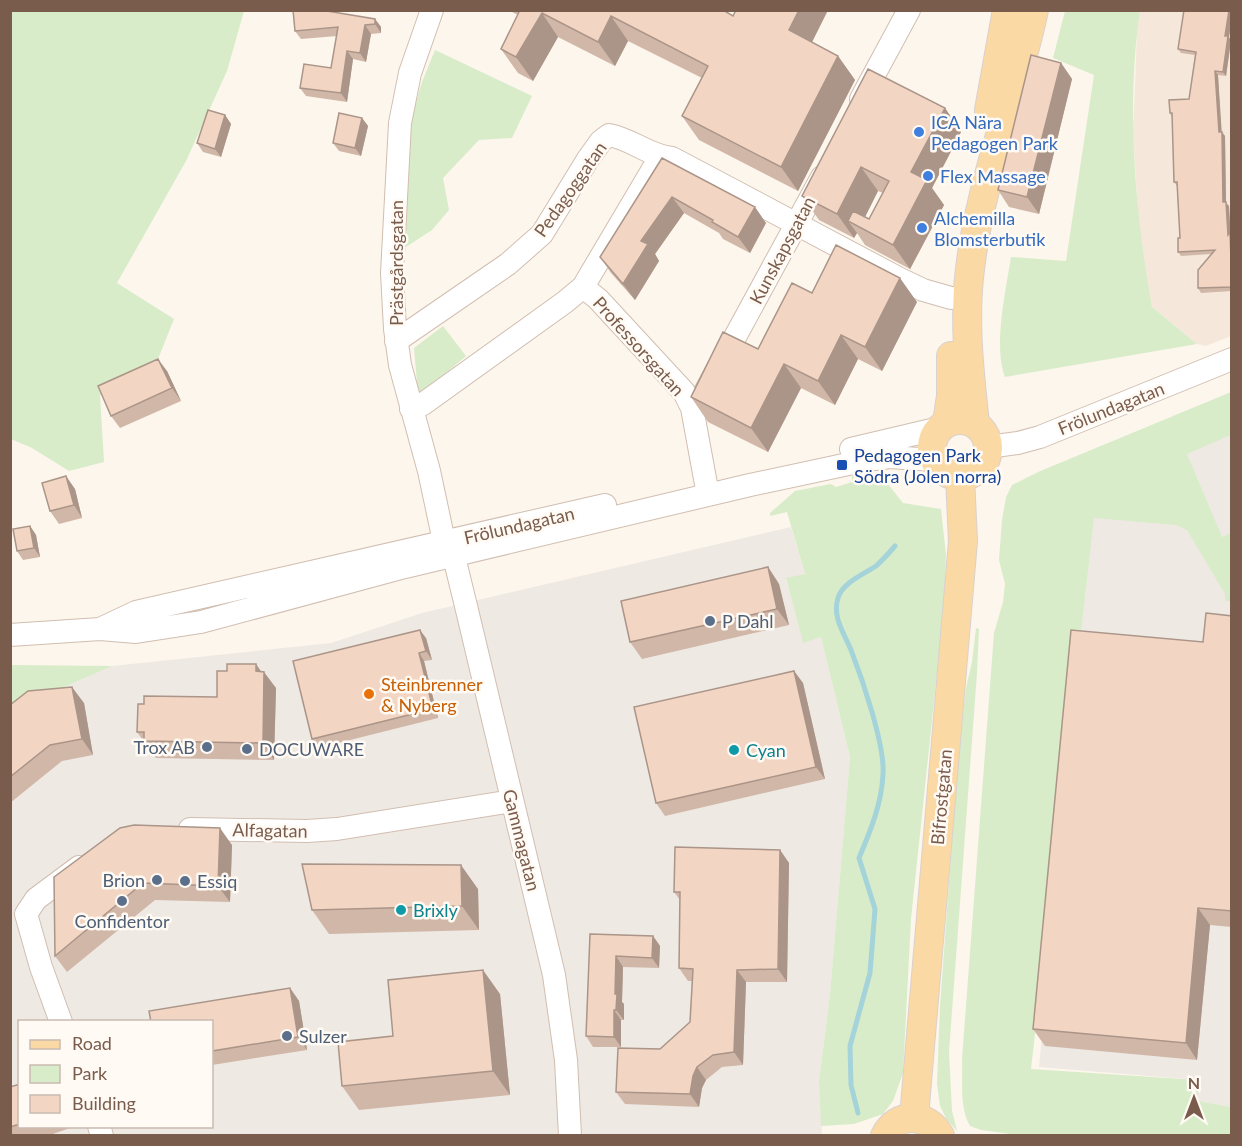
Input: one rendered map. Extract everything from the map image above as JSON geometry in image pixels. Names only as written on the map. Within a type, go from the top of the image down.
[{"type":"main road","points":[[1007,10],[999,46],[995,85],[958,236],[951,298],[951,396],[944,425],[932,443],[933,460],[944,472],[960,477],[980,468],[986,458],[969,386],[968,280],[973,248],[997,143],[1025,50],[1034,10]]},
{"type":"main road","points":[[944,425],[965,420],[982,436]]},
{"type":"main road","name":"Bifrostgatan","points":[[914,1117],[963,541],[960,477]]},
{"type":"main road","points":[[885,1136],[893,1124],[914,1117],[928,1121],[940,1136]]},
{"type":"street","name":"Prästgårdsgatan","points":[[432,10],[410,73],[400,123],[392,273],[396,341],[411,409],[450,549]]},
{"type":"street","points":[[850,122],[909,10]]},
{"type":"street","name":"Pedagoggatan","points":[[396,341],[508,264],[542,234],[588,159],[601,141],[609,135],[634,143],[660,157]]},
{"type":"street","points":[[411,409],[423,404],[583,287],[660,157],[672,158],[900,279],[923,290],[951,298]]},
{"type":"street","name":"Kunskapsgatan","points":[[692,408],[704,393],[829,163]]},
{"type":"street","name":"Professorsgatan","points":[[583,287],[598,299],[684,392],[692,408]]},
{"type":"street","name":"Frölundagatan","points":[[982,436],[1018,443],[1040,437],[1232,359]]},
{"type":"street","points":[[692,408],[707,488]]},
{"type":"street","name":"Frölundagatan","points":[[10,635],[100,629],[136,632],[201,622],[405,567],[450,549],[707,488],[944,425]]},
{"type":"street","name":"Frölundagatan","points":[[707,488],[890,457],[933,460]]},
{"type":"street","name":"Gammagatan","points":[[450,549],[527,856],[554,975],[566,1060],[570,1136]]},
{"type":"street","name":"Alfagatan","points":[[173,829],[307,831],[337,829],[512,801]]},
{"type":"street","points":[[60,1020],[41,967],[26,914],[36,899],[98,852]]},
{"type":"shaded area","points":[[1140,11],[1231,11],[1231,336],[1206,346],[1197,344],[1152,307],[1140,243],[1133,135]]},
{"type":"shaded area","points":[[1231,402],[1231,1107],[1197,1101],[1198,1080],[1039,1067],[1077,659],[1063,474]]},
{"type":"shaded area","points":[[791,527],[805,574],[786,579],[803,642],[821,637],[850,757],[830,994],[819,1081],[822,1135],[11,1135],[10,719],[42,697],[112,666],[331,643],[422,613]]},
{"type":"green space","points":[[10,11],[244,11],[227,71],[186,161],[117,283],[174,319],[154,369],[100,395],[104,462],[69,471],[32,448],[11,439]]},
{"type":"green space","points":[[1065,11],[1140,11],[1134,84],[1134,159],[1141,234],[1152,307],[1197,344],[1005,377],[1000,350],[1000,334],[1011,257],[1066,261],[1094,75],[1053,58]]},
{"type":"green space","points":[[435,50],[532,96],[512,138],[479,140],[443,178],[449,210],[432,230],[400,251],[411,119]]},
{"type":"green space","points":[[443,326],[466,356],[418,394],[414,348]]},
{"type":"green space","points":[[1231,392],[1231,435],[1187,454],[1222,537],[1231,533],[1231,601],[1225,601],[1225,594],[1187,530],[1176,525],[1094,518],[1031,1069],[1198,1080],[1198,1101],[1231,1107],[1231,1135],[1025,1136],[981,1130],[970,1126],[964,1111],[962,1059],[994,633],[1003,602],[1005,584],[999,560],[1006,497],[1012,485],[1038,472]]},
{"type":"green space","points":[[880,474],[903,503],[941,509],[946,555],[944,607],[911,919],[903,1073],[893,1101],[883,1114],[854,1124],[821,1126],[819,1081],[830,994],[850,757],[821,637],[803,643],[786,578],[805,574],[787,512],[770,516],[770,513],[795,491],[831,484],[836,487],[852,482],[852,476]]},
{"type":"green space","points":[[976,628],[979,629],[977,673],[949,1052],[952,1111],[957,1131],[947,1120],[940,1106],[937,1084],[940,1006],[958,760],[966,688]]},
{"type":"green space","points":[[11,665],[112,666],[42,697],[11,719]]},
{"type":"building","points":[[293,10],[321,10],[375,19],[375,24],[365,25],[360,53],[347,51],[341,93],[300,88],[304,64],[331,68],[338,27],[295,31]]},
{"type":"building","points":[[520,10],[723,10],[733,16],[736,10],[799,10],[789,30],[838,56],[781,167],[682,116],[708,66],[611,16],[598,42],[542,13],[516,57],[501,49]]},
{"type":"building","points":[[1184,10],[1229,10],[1223,72],[1215,71],[1219,132],[1222,132],[1223,202],[1226,202],[1228,235],[1230,232],[1232,287],[1198,288],[1198,270],[1215,250],[1178,252],[1178,238],[1180,238],[1177,182],[1174,182],[1172,113],[1170,113],[1169,100],[1189,99],[1196,52],[1178,49]]},
{"type":"building","points":[[1031,55],[1061,63],[1027,197],[998,190]]},
{"type":"building","points":[[868,69],[945,108],[911,172],[927,180],[893,245],[848,221],[853,211],[869,219],[889,181],[861,167],[837,214],[802,196]]},
{"type":"building","points":[[208,110],[225,115],[215,149],[197,143]]},
{"type":"building","points":[[339,113],[362,118],[355,148],[333,143]]},
{"type":"building","points":[[662,158],[755,207],[738,237],[672,197],[641,241],[648,244],[623,284],[600,257]]},
{"type":"building","points":[[836,245],[900,278],[865,347],[841,335],[818,381],[784,364],[751,428],[691,397],[723,332],[758,349],[792,283],[812,293]]},
{"type":"building","points":[[158,359],[172,388],[111,416],[98,386]]},
{"type":"building","points":[[66,476],[74,505],[50,511],[42,483]]},
{"type":"building","points":[[30,526],[34,548],[17,551],[13,529]]},
{"type":"building","points":[[768,567],[777,609],[630,642],[621,601]]},
{"type":"building","points":[[1206,613],[1232,616],[1232,911],[1198,908],[1186,1043],[1033,1029],[1071,630],[1203,642]]},
{"type":"building","name":"Steinbrenner & Nyberg","points":[[420,630],[426,651],[419,653],[433,709],[312,739],[293,661]]},
{"type":"building","points":[[227,664],[256,664],[256,671],[264,672],[263,743],[144,741],[144,732],[137,732],[138,704],[144,704],[144,696],[217,697],[217,671],[227,671]]},
{"type":"building","name":"Cyan","points":[[794,671],[816,767],[656,803],[634,707]]},
{"type":"building","points":[[72,687],[82,739],[50,745],[10,777],[10,705],[28,691]]},
{"type":"building","points":[[134,825],[220,828],[218,886],[143,883],[55,956],[54,877],[120,828]]},
{"type":"building","points":[[675,847],[780,850],[778,969],[737,970],[734,1052],[713,1055],[697,1067],[690,1094],[616,1092],[618,1048],[660,1049],[690,1022],[693,969],[679,968],[680,892],[674,892]]},
{"type":"building","points":[[302,864],[461,865],[462,906],[312,910]]},
{"type":"building","points":[[590,934],[653,936],[652,958],[616,956],[615,994],[617,994],[616,1010],[614,1010],[614,1037],[586,1036]]},
{"type":"building","points":[[483,970],[493,1071],[342,1086],[338,1042],[393,1036],[388,980]]},
{"type":"building","points":[[290,988],[298,1037],[213,1051],[213,1020],[151,1020],[149,1011]]},
{"type":"building","points":[[18,1085],[18,1125],[10,1127],[10,1087]]},
{"type":"waterway","points":[[858,1113],[851,1085],[850,1046],[870,973],[875,909],[859,858],[878,806],[883,761],[872,712],[856,662],[840,625],[837,605],[844,588],[876,566],[895,546]]},
{"type":"place","name":"ICA Nära Pedagogen Park","points":[[919,132]]},
{"type":"place","name":"Flex Massage","points":[[928,176]]},
{"type":"place","name":"Alchemilla Blomsterbutik","points":[[922,228]]},
{"type":"place","name":"Pedagogen Park Södra (Jolen norra)","points":[[842,465]]},
{"type":"place","name":"P Dahl","points":[[710,621]]},
{"type":"place","name":"Steinbrenner & Nyberg","points":[[369,694]]},
{"type":"place","name":"Trox AB","points":[[207,747]]},
{"type":"place","name":"DOCUWARE","points":[[247,749]]},
{"type":"place","name":"Cyan","points":[[734,750]]},
{"type":"place","name":"Brion","points":[[157,880]]},
{"type":"place","name":"Essiq","points":[[185,881]]},
{"type":"place","name":"Confidentor","points":[[122,901]]},
{"type":"place","name":"Brixly","points":[[401,910]]},
{"type":"place","name":"Sulzer","points":[[287,1036]]}]
